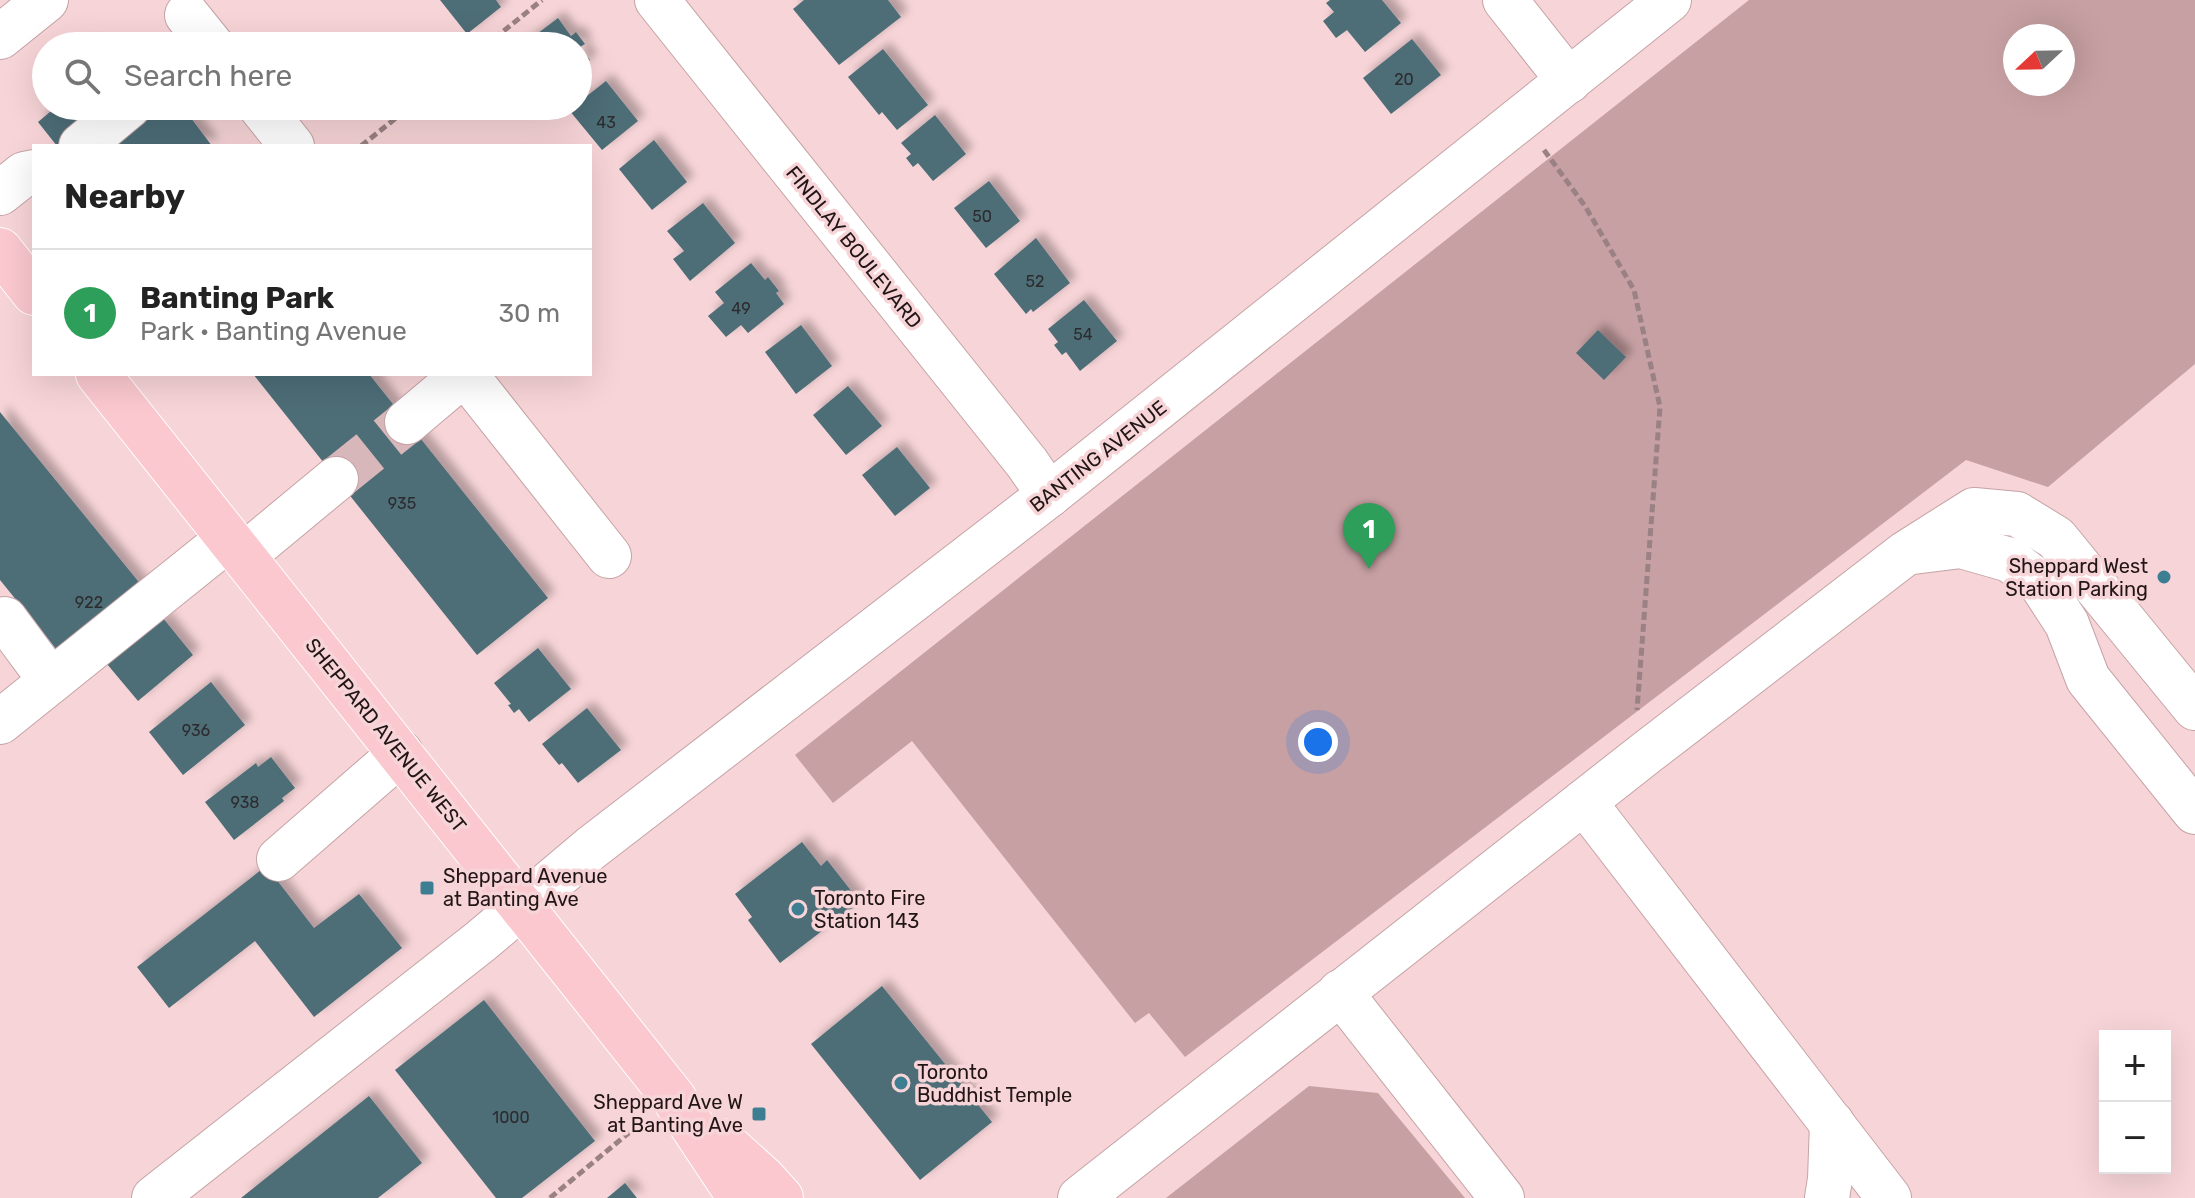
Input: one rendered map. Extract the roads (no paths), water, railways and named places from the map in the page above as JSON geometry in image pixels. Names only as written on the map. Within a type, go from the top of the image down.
[{"type":"main road","points":[[0,250],[32,290]]},
{"type":"main road","name":"SHEPPARD AVENUE WEST","points":[[100,376],[673,1097],[740,1198]]},
{"type":"main road","name":"SHEPPARD AVENUE WEST","points":[[673,1097],[781,1198]]},
{"type":"street","name":"FINDLAY BOULEVARD","points":[[657,0],[1049,495]]},
{"type":"street","points":[[1505,0],[1569,81]]},
{"type":"street","name":"BANTING AVENUE","points":[[154,1198],[603,839],[1049,495],[1669,0]]},
{"type":"street","points":[[0,37],[43,1]]},
{"type":"street","points":[[83,144],[112,120]]},
{"type":"street","points":[[271,120],[290,144]]},
{"type":"street","points":[[0,193],[24,174],[32,172]]},
{"type":"street","points":[[407,422],[463,376]]},
{"type":"street","points":[[467,376],[609,556]]},
{"type":"street","points":[[0,722],[51,681],[235,547],[336,479]]},
{"type":"street","points":[[1080,1198],[1632,763],[1906,553],[1974,510],[2017,514],[2056,538],[2195,708]]},
{"type":"street","points":[[1906,553],[1961,546],[2010,560],[2041,584],[2067,624],[2088,679],[2195,812]]},
{"type":"street","points":[[0,623],[5,619],[51,681]]},
{"type":"street","points":[[2067,624],[2134,672],[2195,738]]},
{"type":"street","points":[[279,859],[401,753]]},
{"type":"street","points":[[1584,802],[1889,1198]]},
{"type":"street","points":[[1340,992],[1502,1198]]},
{"type":"street","points":[[1827,1198],[1832,1123]]},
{"type":"tunnel","points":[[336,479],[407,422]]},
{"type":"place","name":"Banting Park","points":[[1369,569]]},
{"type":"place","name":"Sheppard West Station Parking","points":[[2164,577]]},
{"type":"place","name":"Sheppard Avenue at Banting Ave","points":[[427,888]]},
{"type":"place","name":"Toronto Fire Station 143","points":[[798,909]]},
{"type":"place","name":"Toronto Buddhist Temple","points":[[901,1083]]},
{"type":"place","name":"Sheppard Ave W at Banting Ave","points":[[759,1114]]}]
